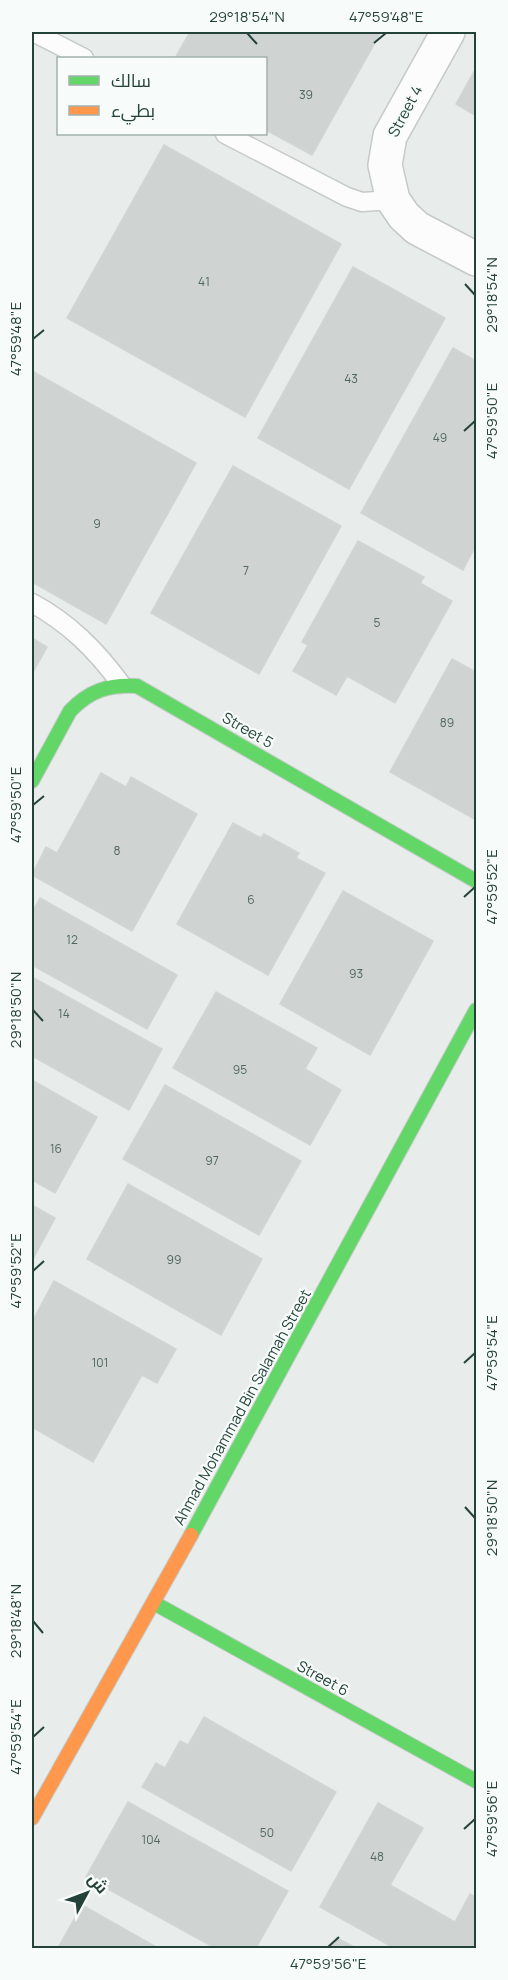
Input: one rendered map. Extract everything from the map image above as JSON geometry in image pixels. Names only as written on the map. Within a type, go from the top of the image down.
[{"type":"street","name":"Street 4","points":[[448,32],[390,136],[385,165],[393,200],[417,228],[477,259]]},
{"type":"street","points":[[32,781],[70,711],[79,701],[98,689],[121,684]]},
{"type":"street","name":"Street 5","points":[[121,684],[137,686],[150,692],[477,881]]},
{"type":"street","name":"Ahmad Mohammad Bin Salamah Street","points":[[32,1818],[154,1603],[477,1010]]},
{"type":"street","name":"Street 6","points":[[154,1603],[477,1781]]},
{"type":"lane","points":[[33,32],[82,57]]},
{"type":"lane","points":[[227,135],[347,197],[362,202],[393,200]]},
{"type":"lane","points":[[32,603],[64,623],[86,641],[121,684]]},
{"type":"building","points":[[190,32],[381,32],[312,155],[267,131],[267,57],[176,57]]},
{"type":"building","points":[[476,68],[476,116],[456,104]]},
{"type":"building","points":[[164,145],[341,244],[245,417],[67,318]]},
{"type":"building","points":[[353,267],[445,318],[349,489],[258,438]]},
{"type":"building","points":[[453,348],[476,361],[476,545],[463,570],[361,513]]},
{"type":"building","points":[[32,371],[196,463],[106,624],[32,582]]},
{"type":"building","points":[[233,466],[341,526],[259,674],[151,613]]},
{"type":"building","points":[[358,541],[424,577],[420,583],[452,601],[395,703],[347,676],[336,695],[293,671],[308,645],[302,642]]},
{"type":"building","points":[[32,638],[47,647],[32,674]]},
{"type":"building","points":[[452,659],[476,672],[476,820],[390,772]]},
{"type":"building","points":[[101,773],[126,787],[131,777],[197,814],[132,931],[32,875],[46,847],[57,853]]},
{"type":"building","points":[[233,823],[261,838],[264,834],[299,853],[296,858],[325,873],[268,975],[177,924]]},
{"type":"building","points":[[343,891],[433,941],[370,1055],[280,1004]]},
{"type":"building","points":[[40,898],[177,975],[147,1029],[32,965],[32,913]]},
{"type":"building","points":[[32,977],[162,1049],[129,1110],[32,1056]]},
{"type":"building","points":[[216,992],[317,1048],[305,1069],[341,1090],[310,1145],[173,1068]]},
{"type":"building","points":[[32,1080],[97,1117],[55,1193],[32,1180]]},
{"type":"building","points":[[165,1085],[301,1161],[259,1235],[123,1159]]},
{"type":"building","points":[[128,1184],[262,1259],[221,1335],[87,1259]]},
{"type":"building","points":[[32,1205],[55,1218],[32,1261]]},
{"type":"building","points":[[54,1281],[176,1349],[157,1383],[142,1375],[93,1462],[32,1427],[32,1322]]},
{"type":"building","points":[[204,1717],[336,1792],[291,1871],[142,1787],[156,1763],[165,1768],[180,1741],[188,1745]]},
{"type":"building","points":[[128,1802],[288,1891],[256,1948],[215,1948],[86,1877]]},
{"type":"building","points":[[378,1803],[423,1828],[390,1885],[455,1922],[470,1894],[476,1897],[476,1948],[394,1948],[320,1907]]},
{"type":"building","points":[[82,1905],[158,1948],[58,1948]]},
{"type":"building","points":[[337,1938],[356,1948],[330,1948]]},
{"type":"traffic: fast","points":[[32,781],[70,711],[77,704],[100,690],[117,686],[137,686],[476,881]]},
{"type":"traffic: fast","points":[[191,1535],[476,1010]]},
{"type":"traffic: fast","points":[[154,1603],[476,1781]]},
{"type":"traffic: slow","points":[[32,1818],[191,1535]]}]
